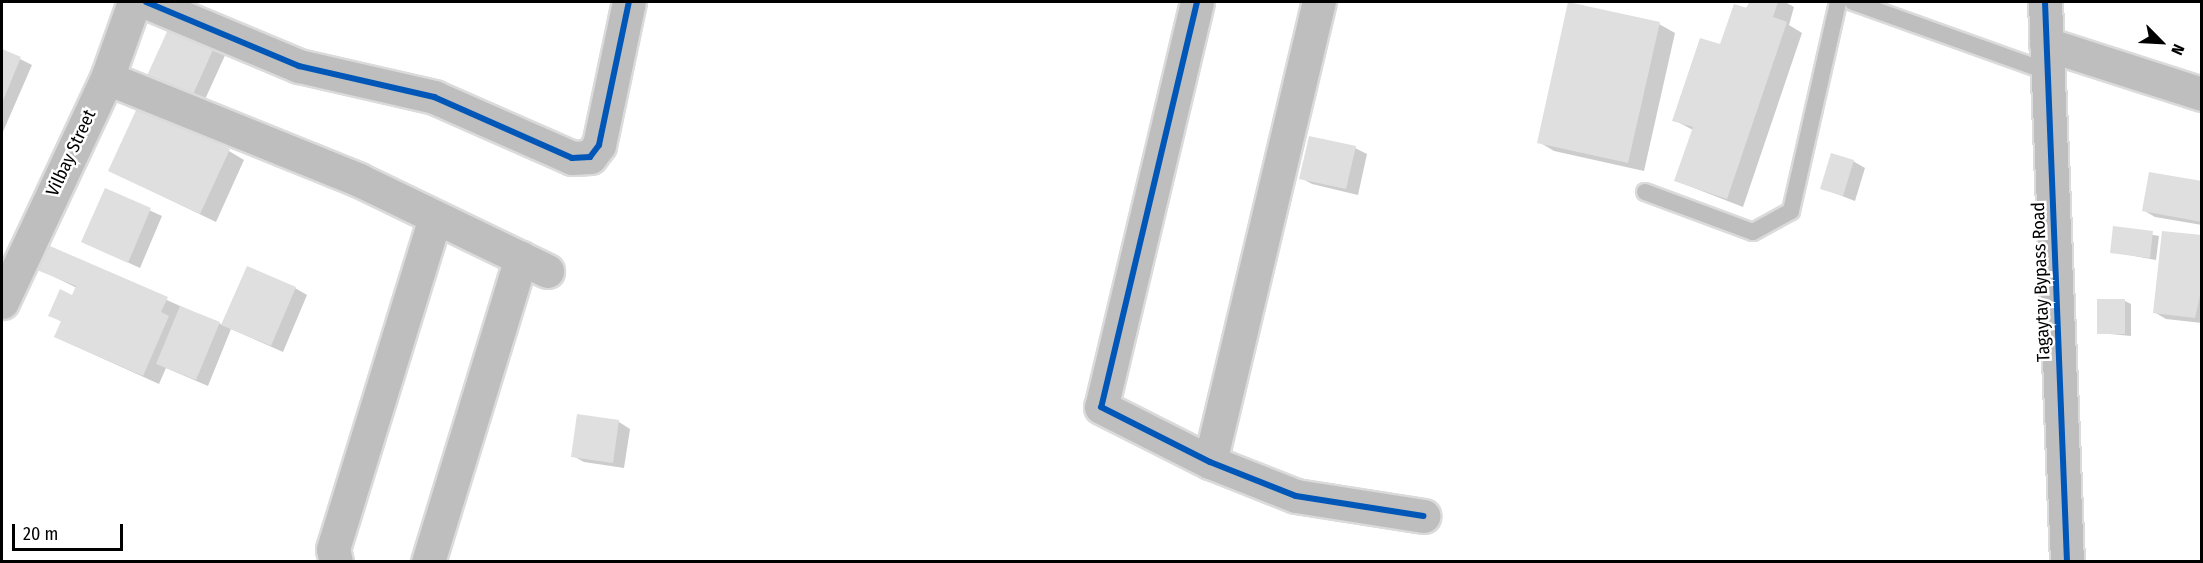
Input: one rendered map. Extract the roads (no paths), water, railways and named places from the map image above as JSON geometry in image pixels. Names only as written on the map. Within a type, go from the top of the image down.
[{"type":"street","name":"Vilbay Street","points":[[2,302],[106,78],[134,2]]},
{"type":"street","points":[[146,2],[299,66],[434,97],[572,158],[590,157],[599,145],[629,2]]},
{"type":"street","points":[[1197,2],[1101,407],[1210,462],[1296,496],[1423,516]]},
{"type":"street","points":[[1210,462],[1318,2]]},
{"type":"street","name":"Tagaytay Bypass Road","points":[[2045,2],[2067,561]]},
{"type":"street","points":[[2047,58],[2202,94]]},
{"type":"street","points":[[106,78],[359,180],[534,264],[428,561]]},
{"type":"street","points":[[336,561],[333,549],[435,217]]},
{"type":"lane","points":[[1645,192],[1753,232],[1791,211],[1838,2]]},
{"type":"lane","points":[[1853,2],[2047,58]]}]
